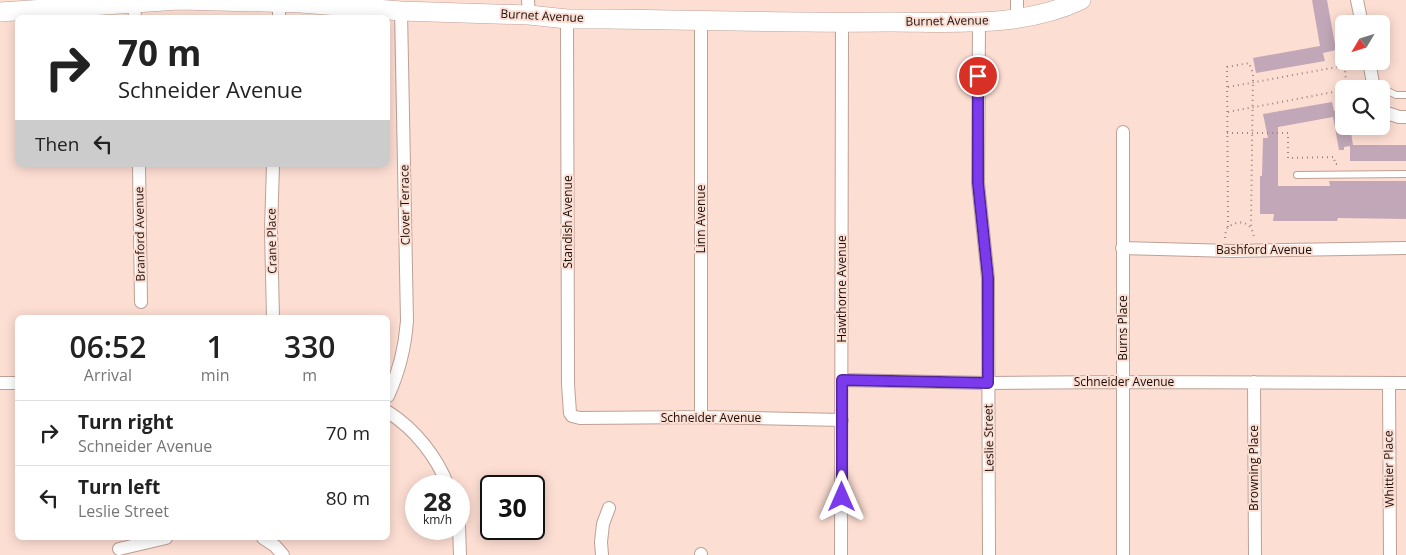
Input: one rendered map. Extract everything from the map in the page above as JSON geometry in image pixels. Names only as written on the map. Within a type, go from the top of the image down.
[{"type":"street","name":"Burnet Avenue","points":[[0,12],[75,3],[134,10],[179,0],[279,10],[301,2],[401,11],[528,8],[568,19],[842,23],[978,22],[1017,9],[1046,13],[1082,0]]},
{"type":"street","points":[[1357,0],[1360,15]]},
{"type":"street","name":"Clover Terrace","points":[[390,392],[402,359],[407,321],[401,11]]},
{"type":"street","name":"Standish Avenue","points":[[568,19],[568,391],[570,413],[572,416],[580,418]]},
{"type":"street","name":"Linn Avenue","points":[[701,20],[701,417]]},
{"type":"street","name":"Leslie Street","points":[[978,22],[978,183],[988,278],[988,555]]},
{"type":"street","name":"Hawthorne Avenue","points":[[841,555],[842,23]]},
{"type":"street","points":[[1390,114],[1406,117]]},
{"type":"street","name":"Burns Place","points":[[1123,132],[1123,555]]},
{"type":"street","name":"Branford Avenue","points":[[139,167],[141,302]]},
{"type":"street","name":"Crane Place","points":[[273,167],[271,230],[273,315]]},
{"type":"street","name":"Bashford Avenue","points":[[1122,248],[1226,250],[1406,248]]},
{"type":"street","name":"Schneider Avenue","points":[[842,380],[988,383],[1406,383]]},
{"type":"street","name":"Browning Place","points":[[1254,382],[1255,555]]},
{"type":"street","points":[[0,383],[15,383]]},
{"type":"street","name":"Whittier Place","points":[[1389,383],[1390,555]]},
{"type":"street","points":[[390,414],[406,426],[429,451],[443,475]]},
{"type":"street","name":"Schneider Avenue","points":[[580,418],[701,417],[842,420]]},
{"type":"street","points":[[602,555],[603,524],[609,508]]},
{"type":"street","points":[[119,547],[156,540]]},
{"type":"street","points":[[266,540],[283,555]]},
{"type":"street","points":[[459,540],[460,555]]},
{"type":"lane","points":[[1390,93],[1396,95],[1406,95]]},
{"type":"lane","points":[[1297,175],[1406,174]]},
{"type":"path","points":[[1228,228],[1227,67],[1249,63],[1252,73],[1251,228],[1254,236],[1254,250]]},
{"type":"path","points":[[1228,87],[1335,67]]},
{"type":"path","points":[[1228,112],[1335,92]]},
{"type":"path","points":[[1228,133],[1288,134],[1288,158],[1334,157],[1335,164],[1344,164]]},
{"type":"path","points":[[1226,250],[1225,233],[1228,228],[1235,222],[1240,222],[1245,223],[1251,228]]},
{"type":"building","points":[[1312,0],[1327,0],[1335,50],[1323,53],[1325,61],[1256,73],[1253,58],[1320,46]]},
{"type":"building","points":[[1332,102],[1335,111],[1335,128],[1333,117],[1278,127],[1278,186],[1330,186],[1329,181],[1406,181],[1406,219],[1338,218],[1337,221],[1273,221],[1274,214],[1260,214],[1263,138],[1268,138],[1263,114]]},
{"type":"building","points":[[1336,135],[1351,135],[1353,145],[1406,145],[1406,161],[1350,161],[1350,146],[1344,147],[1344,150],[1339,150]]},
{"type":"route","points":[[842,497],[842,380],[988,383],[988,278],[978,183],[978,76]]}]
